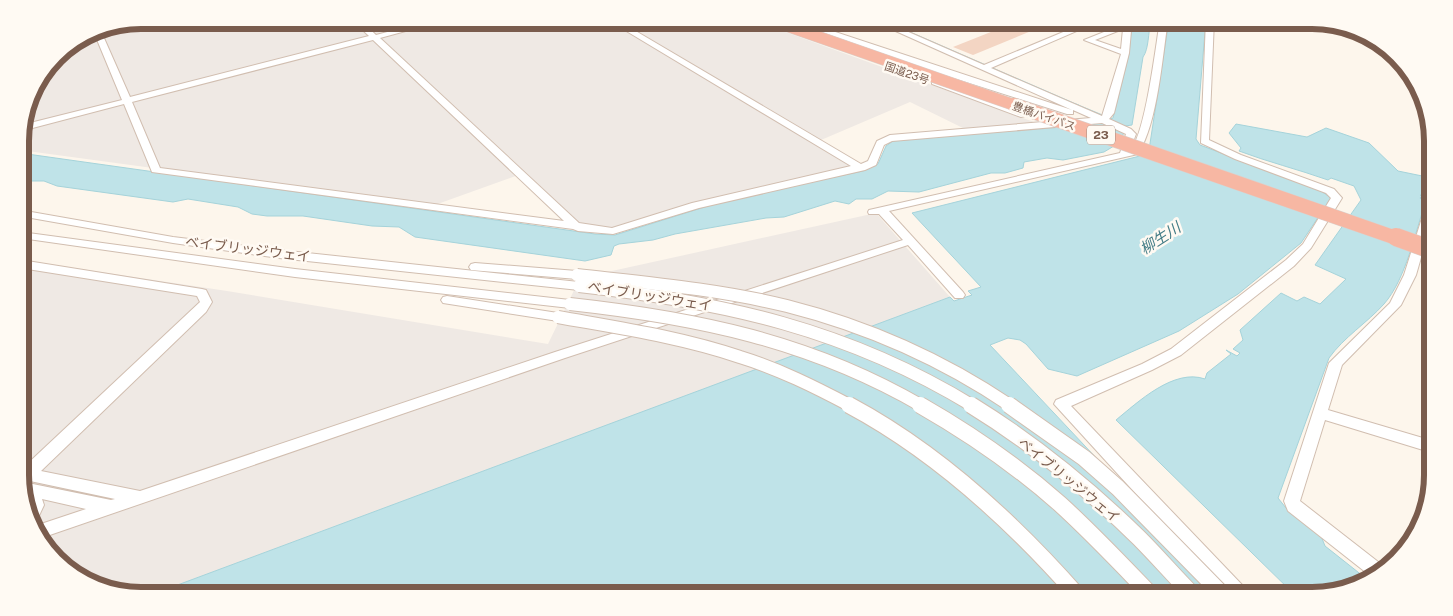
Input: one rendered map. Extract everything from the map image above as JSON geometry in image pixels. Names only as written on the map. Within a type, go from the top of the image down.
[{"type":"highway","name":"豊橋バイパス","points":[[796,29],[1424,247]]},
{"type":"highway","name":"豊橋バイパス","points":[[810,29],[1424,234]]},
{"type":"street","points":[[366,29],[578,228]]},
{"type":"street","points":[[30,126],[408,29]]},
{"type":"street","points":[[631,29],[637,32]]},
{"type":"street","points":[[633,29],[863,166]]},
{"type":"street","name":"国道23号","points":[[783,29],[1055,125]]},
{"type":"street","points":[[818,29],[898,57],[1105,118],[1131,134],[1123,155]]},
{"type":"street","points":[[896,29],[987,67],[1076,111]]},
{"type":"street","points":[[987,67],[1077,29]]},
{"type":"street","points":[[1113,29],[1088,40],[1125,54]]},
{"type":"street","points":[[1105,118],[1125,54],[1127,29]]},
{"type":"street","points":[[959,294],[910,241],[878,211],[1135,152],[1142,135],[1162,29]]},
{"type":"street","points":[[1210,29],[1204,142],[1330,191],[1337,198],[1307,246],[1290,263],[1176,352],[1147,368],[1062,404],[1233,587]]},
{"type":"street","points":[[99,37],[156,170],[578,228],[613,231],[696,205],[841,173],[863,166],[874,160],[880,142],[890,138],[1055,125],[1105,118]]},
{"type":"street","points":[[885,65],[898,57]]},
{"type":"street","points":[[1055,125],[1076,111]]},
{"type":"street","name":"ベイブリッジウェイ","points":[[29,214],[173,240],[313,257],[578,280],[678,298],[773,319],[863,350],[948,392],[1044,456],[1138,537],[1185,587]]},
{"type":"street","name":"ベイブリッジウェイ","points":[[29,236],[230,265],[443,292],[656,314],[714,324],[804,350],[895,391],[964,432],[1018,471],[1058,504],[1143,587]]},
{"type":"street","points":[[44,530],[560,355],[910,241]]},
{"type":"street","points":[[1374,569],[1294,506],[1292,501],[1336,363],[1395,304],[1410,275],[1418,252],[1424,244]]},
{"type":"street","points":[[1418,252],[1424,255]]},
{"type":"street","points":[[29,265],[202,293],[206,302],[202,309],[29,476]]},
{"type":"street","points":[[230,265],[275,276],[558,317],[700,345],[765,365],[866,414],[909,442],[996,510],[1036,548],[1070,587]]},
{"type":"street","points":[[578,280],[699,290],[788,306],[890,341],[952,371],[1002,400],[1074,450],[1118,487],[1215,587]]},
{"type":"street","points":[[1320,413],[1424,445]]},
{"type":"street","points":[[29,482],[141,497]]},
{"type":"street","points":[[29,483],[110,507]]},
{"type":"street","points":[[31,495],[36,505],[34,508]]},
{"type":"shaded area","points":[[777,29],[1034,122],[1027,126],[969,131],[910,102],[814,143],[853,166],[613,230],[583,227],[524,173],[432,206],[29,151],[29,133],[33,112],[40,91],[61,61],[91,40],[126,30]]},
{"type":"shaded area","points":[[876,213],[950,297],[172,587],[126,586],[98,579],[72,564],[61,555],[52,544],[37,518],[30,490],[29,476],[29,261],[227,291],[548,344],[580,278]]},
{"type":"water","points":[[1131,29],[1150,29],[1143,57],[1132,125],[1125,126],[1125,132],[1114,146],[1104,152],[1063,160],[1047,158],[1024,162],[1023,168],[1005,173],[991,173],[919,192],[888,191],[872,199],[856,199],[849,204],[835,201],[784,217],[766,218],[675,234],[653,240],[619,244],[614,246],[611,255],[585,261],[415,237],[399,227],[372,226],[303,216],[267,216],[252,214],[238,207],[188,199],[173,202],[57,186],[44,181],[29,181],[29,154],[595,234],[615,235],[727,200],[863,171],[878,164],[886,146],[893,141],[1101,123],[1113,118],[1129,54]]},
{"type":"water","name":"柳生川","points":[[1168,29],[1205,29],[1196,139],[1200,145],[1321,191],[1331,198],[1301,243],[1238,294],[1179,331],[1077,376],[1048,369],[1026,344],[1020,340],[1008,338],[990,345],[1218,587],[172,587],[950,297],[954,301],[972,295],[968,291],[981,287],[912,213],[1144,155],[1149,150]]},
{"type":"water","points":[[1236,124],[1307,137],[1326,128],[1369,143],[1398,171],[1424,176],[1424,195],[1420,195],[1424,199],[1424,207],[1404,269],[1392,294],[1384,304],[1342,343],[1329,358],[1278,498],[1286,508],[1321,536],[1325,546],[1363,576],[1334,585],[1287,587],[1116,420],[1146,396],[1169,382],[1193,377],[1205,379],[1207,373],[1231,354],[1226,350],[1237,356],[1240,353],[1233,349],[1243,340],[1240,330],[1281,293],[1297,301],[1304,297],[1320,304],[1346,279],[1315,265],[1361,200],[1354,186],[1331,178],[1328,180],[1239,151],[1241,148],[1229,133]]},
{"type":"building","points":[[998,29],[1036,29],[973,55],[953,47]]},
{"type":"waterway","points":[[902,29],[1079,106]]},
{"type":"waterway","points":[[1076,105],[1105,117]]}]
